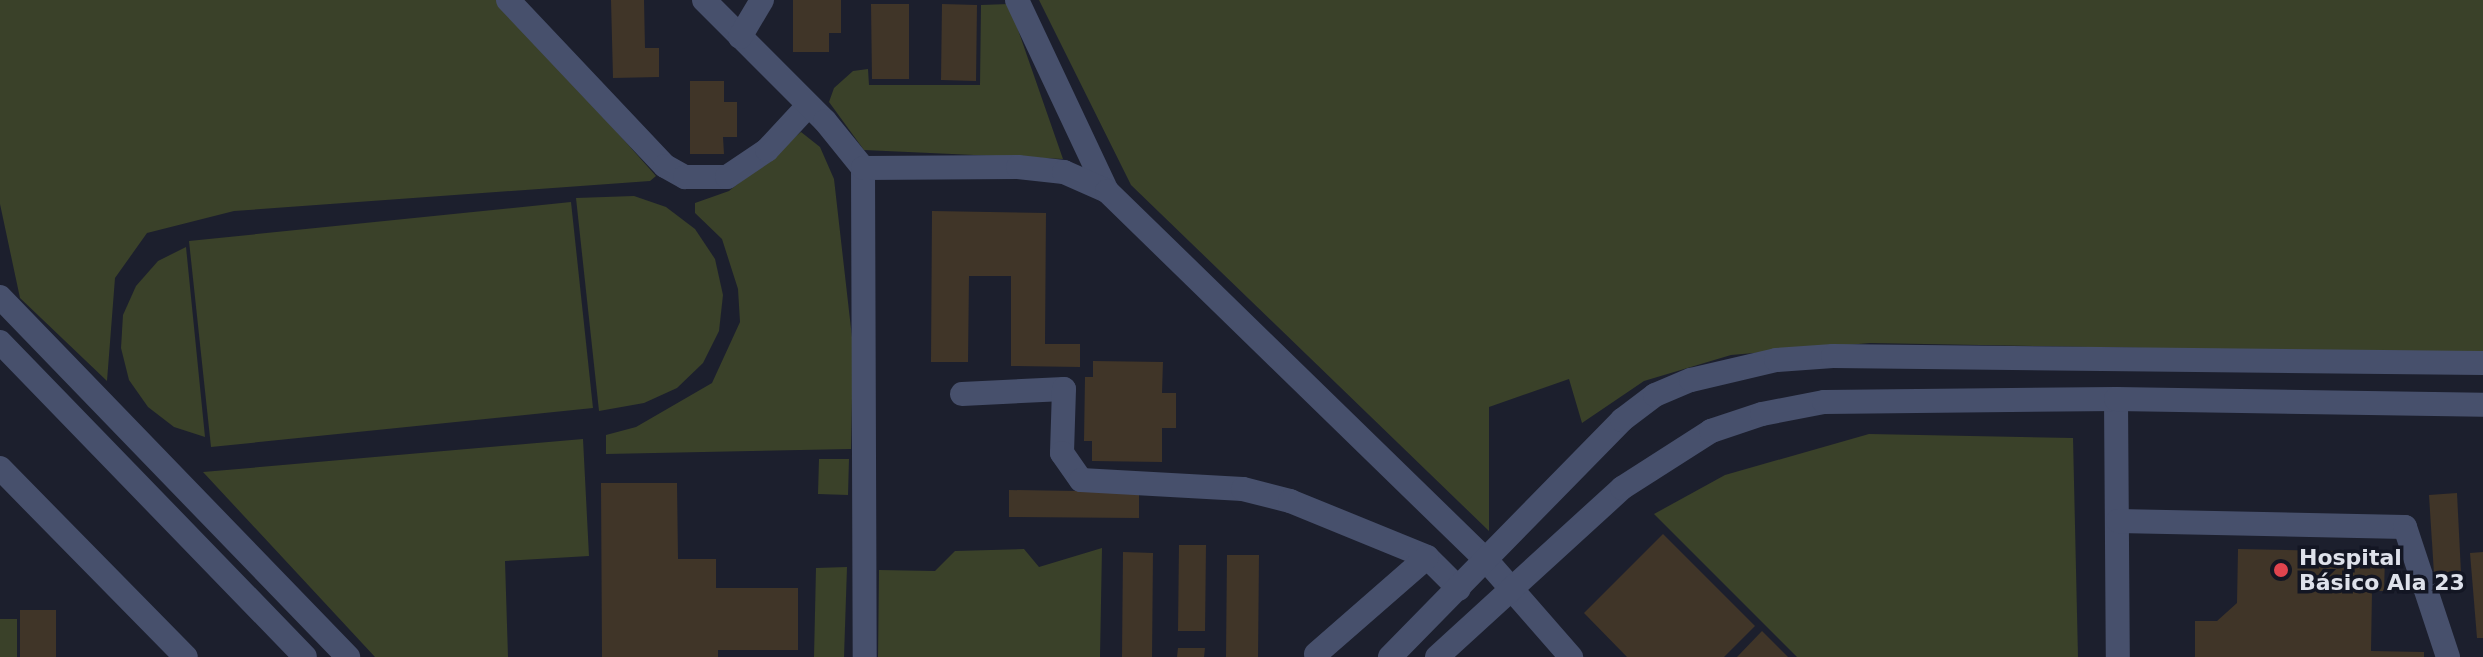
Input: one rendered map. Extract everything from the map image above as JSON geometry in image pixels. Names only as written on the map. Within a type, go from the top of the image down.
[{"type":"lane","points":[[508,0],[665,166],[685,177],[727,177],[767,150],[807,107]]},
{"type":"lane","points":[[704,0],[807,107],[825,121],[863,168],[865,657]]},
{"type":"lane","points":[[740,37],[762,0]]},
{"type":"lane","points":[[1017,0],[1107,191]]},
{"type":"lane","points":[[863,168],[1018,167],[1064,172],[1107,191],[1487,561],[1508,589],[1571,657]]},
{"type":"lane","points":[[0,297],[348,657]]},
{"type":"lane","points":[[0,342],[305,657]]},
{"type":"lane","points":[[1390,657],[1622,420],[1655,395],[1691,380],[1776,360],[1833,356],[2483,363]]},
{"type":"lane","points":[[962,394],[1064,389],[1062,453],[1081,480],[1243,489],[1290,501],[1427,557],[1459,589]]},
{"type":"lane","points":[[2116,399],[2118,657]]},
{"type":"lane","points":[[1437,657],[1508,589],[1634,479],[1711,431],[1762,414],[1824,402],[2116,399],[2483,405]]},
{"type":"lane","points":[[0,468],[186,657]]},
{"type":"lane","points":[[2118,521],[2405,527],[2448,657]]},
{"type":"lane","points":[[1316,654],[1427,557]]},
{"type":"green space","points":[[0,0],[499,0],[656,176],[650,181],[234,211],[147,233],[115,278],[107,381],[20,298],[0,204]]},
{"type":"green space","points":[[1039,0],[2483,0],[2483,354],[1870,343],[1731,355],[1644,381],[1582,423],[1569,379],[1489,407],[1489,531],[1131,185]]},
{"type":"green space","points":[[1009,4],[1063,159],[864,150],[829,102],[834,88],[853,71],[868,69],[869,85],[980,85],[981,5]]},
{"type":"green space","points":[[801,132],[820,147],[834,179],[853,346],[851,449],[606,454],[606,435],[636,427],[712,383],[740,322],[738,289],[722,239],[695,213],[695,203],[729,191]]},
{"type":"green space","points":[[634,196],[666,207],[695,229],[715,259],[723,295],[719,331],[703,363],[677,388],[644,403],[599,411],[576,198]]},
{"type":"green space","points":[[571,202],[593,408],[211,447],[189,241]]},
{"type":"green space","points":[[186,247],[205,437],[174,427],[148,407],[129,380],[121,348],[123,315],[136,286],[158,261]]},
{"type":"green space","points":[[1869,434],[2073,438],[2078,657],[1797,657],[1654,514],[1725,475]]},
{"type":"green space","points":[[583,439],[589,556],[505,561],[508,657],[375,657],[203,472]]},
{"type":"green space","points":[[819,459],[849,459],[848,495],[818,494]]},
{"type":"green space","points":[[1102,548],[1100,657],[878,657],[879,570],[935,571],[955,551],[1024,549],[1039,567]]},
{"type":"green space","points":[[847,567],[844,657],[814,657],[816,568]]},
{"type":"green space","points":[[0,619],[17,619],[17,657],[0,657]]},
{"type":"building","points":[[611,0],[644,0],[645,48],[659,48],[659,77],[613,78]]},
{"type":"building","points":[[793,0],[841,0],[841,33],[829,33],[829,52],[793,52]]},
{"type":"building","points":[[871,4],[909,4],[909,79],[872,79]]},
{"type":"building","points":[[942,4],[977,5],[976,81],[941,80]]},
{"type":"building","points":[[690,81],[724,81],[724,102],[737,102],[737,137],[723,137],[724,154],[690,154]]},
{"type":"building","points":[[932,211],[1046,213],[1045,344],[1080,344],[1080,367],[1011,366],[1011,276],[969,276],[968,362],[931,362]]},
{"type":"building","points":[[1093,361],[1163,362],[1162,393],[1176,393],[1176,428],[1162,428],[1162,462],[1092,461],[1092,441],[1084,441],[1085,377],[1093,377]]},
{"type":"building","points":[[601,483],[677,483],[678,559],[716,559],[716,588],[798,588],[798,650],[718,650],[718,657],[602,657]]},
{"type":"building","points":[[1009,490],[1139,492],[1139,518],[1009,517]]},
{"type":"building","points":[[2457,493],[2461,573],[2434,574],[2429,495]]},
{"type":"building","points":[[1663,534],[1755,626],[1724,657],[1627,657],[1584,613]]},
{"type":"building","points":[[1179,545],[1206,545],[1205,631],[1178,631]]},
{"type":"building","points":[[2238,549],[2373,552],[2372,558],[2385,558],[2384,591],[2372,591],[2371,651],[2424,652],[2424,657],[2195,657],[2195,621],[2217,621],[2237,603]]},
{"type":"building","points":[[1123,552],[1153,553],[1152,657],[1122,657]]},
{"type":"building","points":[[2483,552],[2483,638],[2477,638],[2470,553]]},
{"type":"building","points":[[1227,555],[1259,555],[1258,657],[1226,657]]},
{"type":"building","points":[[20,610],[56,610],[56,657],[20,657]]},
{"type":"building","points":[[1762,631],[1788,657],[1737,657]]},
{"type":"building","points":[[1178,648],[1205,648],[1204,657],[1177,657]]},
{"type":"place","name":"Hospital Básico Ala 23","points":[[2281,570]]}]
